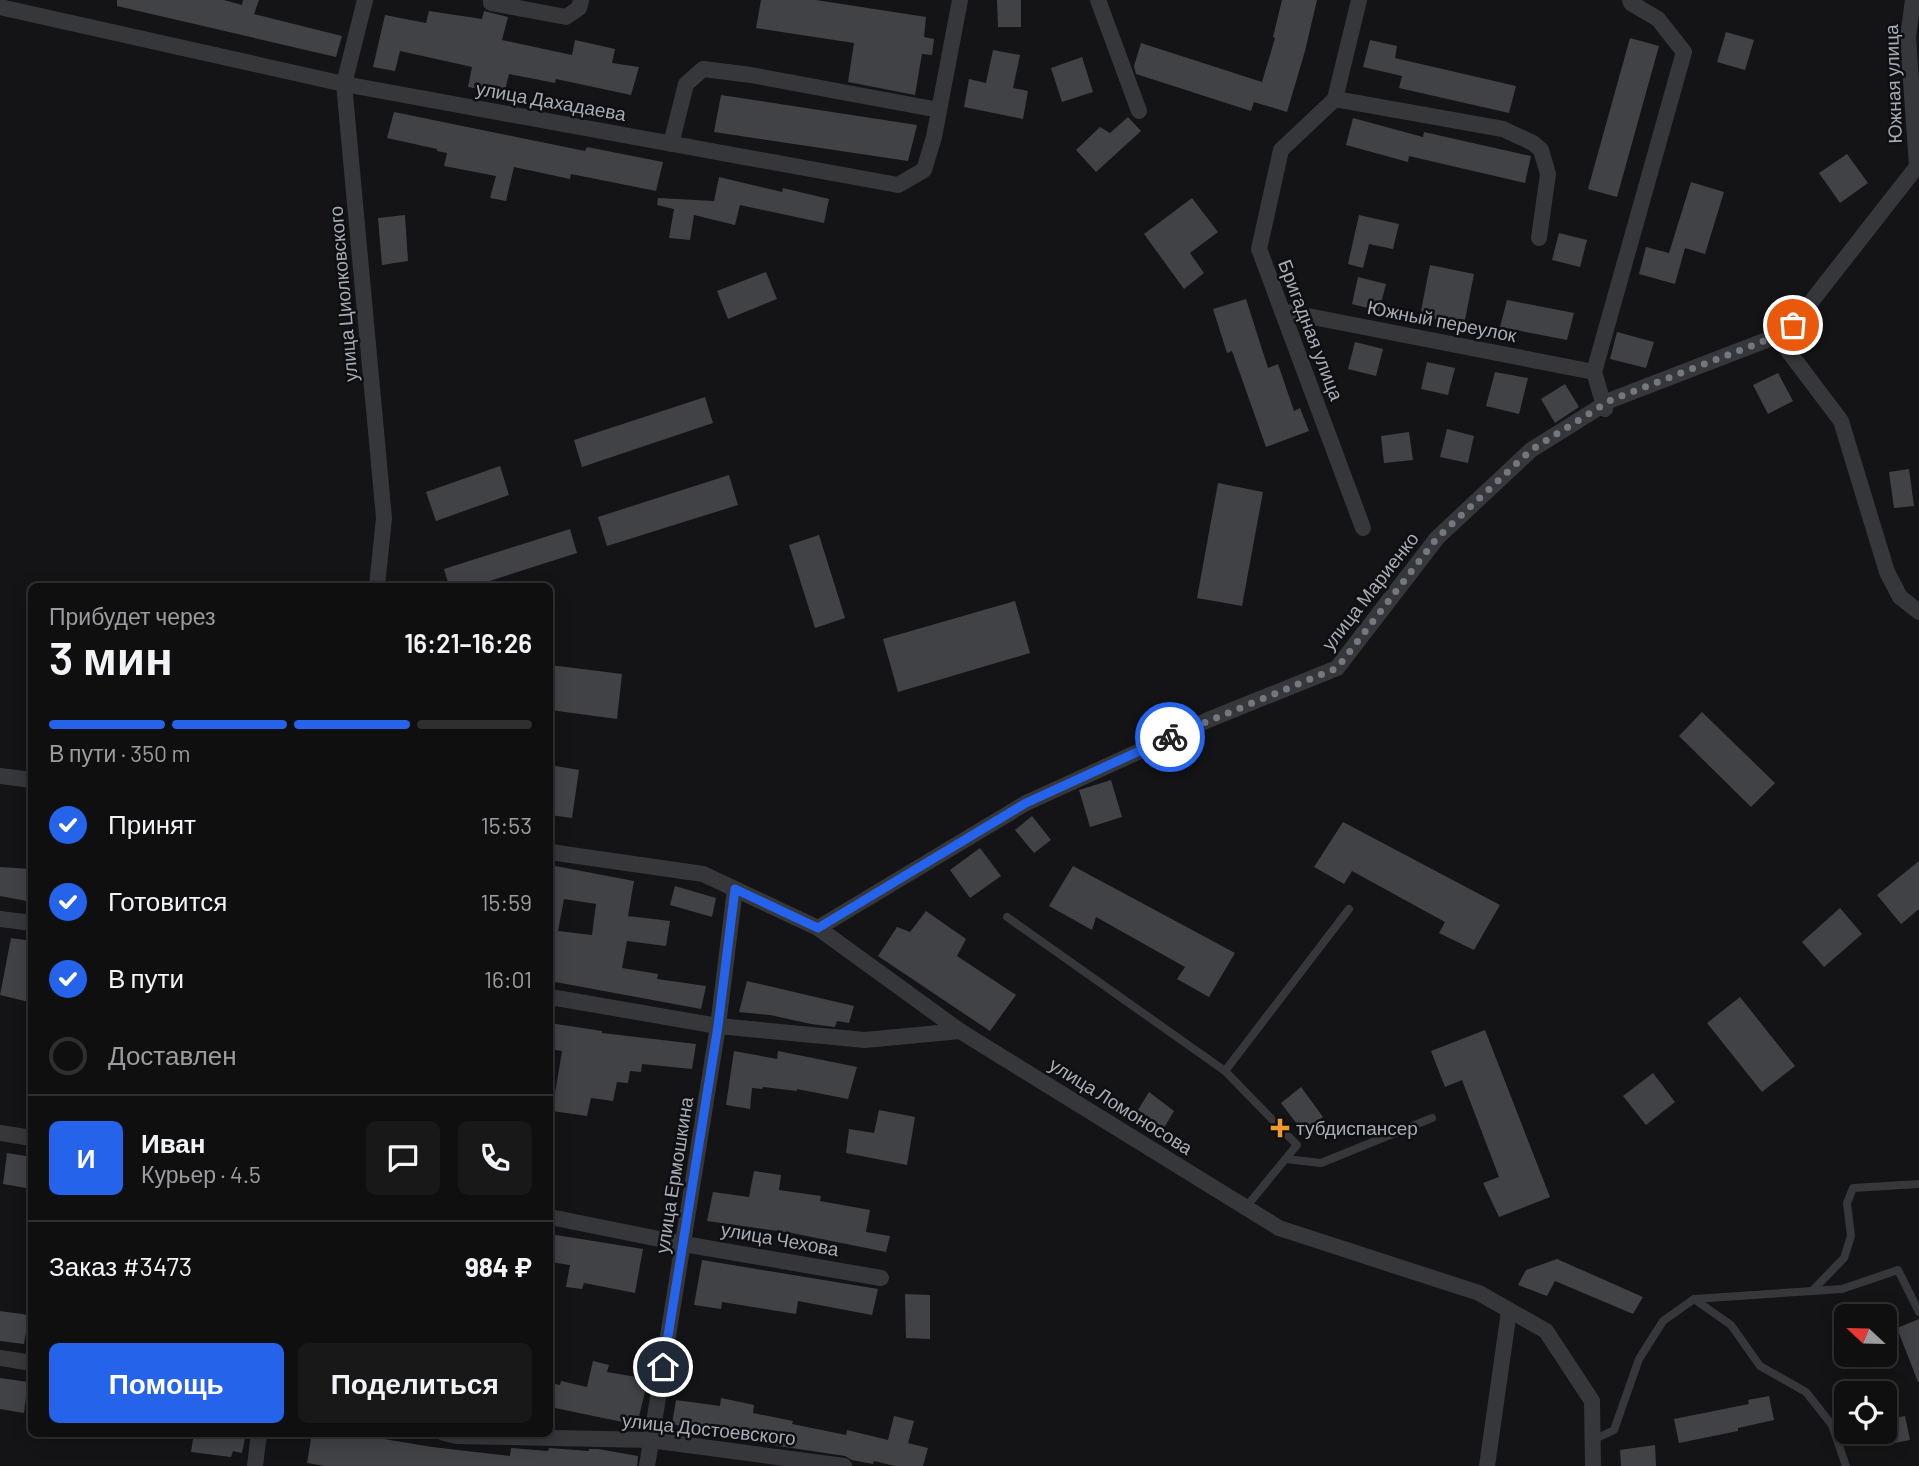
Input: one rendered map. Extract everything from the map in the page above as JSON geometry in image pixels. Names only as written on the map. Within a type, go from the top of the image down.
[{"type":"street","name":"улица Циолковского","points":[[365,0],[344,84],[384,518],[377,583]]},
{"type":"street","points":[[491,0],[491,3],[566,17],[579,8],[581,0]]},
{"type":"street","name":"улица Дахадаева","points":[[0,7],[344,84],[898,185],[924,170],[939,110],[960,0]]},
{"type":"street","points":[[1098,0],[1139,111]]},
{"type":"street","points":[[1359,0],[1335,99],[1503,129],[1533,143],[1541,150],[1548,174],[1539,238]]},
{"type":"street","points":[[1605,407],[1594,372],[1684,52],[1658,19],[1630,0]]},
{"type":"street","name":"Южная улица","points":[[1913,0],[1909,37],[1918,166]]},
{"type":"street","points":[[671,144],[686,84],[703,69],[751,75],[939,110]]},
{"type":"street","name":"Бригадная улица","points":[[1335,99],[1281,150],[1259,249],[1363,528]]},
{"type":"street","name":"улица Мариенко","points":[[818,928],[1026,803],[1208,720],[1337,668],[1437,538],[1531,450],[1605,407],[1777,336],[1793,325],[1918,166]]},
{"type":"street","name":"Южный переулок","points":[[1282,311],[1594,372]]},
{"type":"street","points":[[1777,336],[1841,421],[1887,572],[1900,597],[1919,612]]},
{"type":"street","points":[[0,776],[28,780]]},
{"type":"street","name":"улица Ломоносова","points":[[553,852],[703,874],[818,928],[960,1031],[1279,1227],[1479,1293],[1546,1331],[1592,1401],[1593,1466]]},
{"type":"street","name":"улица Ермошкина","points":[[647,1466],[718,1026],[735,889]]},
{"type":"street","points":[[0,919],[28,922]]},
{"type":"street","points":[[553,998],[718,1026],[865,1040],[960,1031]]},
{"type":"street","points":[[0,1133],[28,1137]]},
{"type":"street","name":"улица Чехова","points":[[553,1218],[684,1244],[881,1278]]},
{"type":"street","points":[[1487,1466],[1509,1311]]},
{"type":"street","points":[[0,1359],[28,1362]]},
{"type":"street","points":[[254,1466],[258,1437]]},
{"type":"street","name":"улица Достоевского","points":[[505,1437],[650,1440],[844,1466]]},
{"type":"lane","points":[[1225,1071],[1349,909]]},
{"type":"lane","points":[[1007,917],[1225,1071],[1297,1145],[1246,1207]]},
{"type":"lane","points":[[1286,1159],[1321,1163],[1432,1118]]},
{"type":"lane","points":[[1812,1291],[1844,1258],[1851,1236],[1847,1203],[1853,1188],[1919,1184]]},
{"type":"lane","points":[[1592,1440],[1614,1430],[1639,1359],[1663,1321],[1694,1299],[1842,1289],[1898,1270],[1919,1312]]},
{"type":"lane","points":[[1694,1299],[1731,1325],[1760,1366],[1806,1392],[1832,1425],[1846,1466]]},
{"type":"building","points":[[117,0],[224,0],[242,5],[243,0],[259,0],[254,14],[342,36],[336,57],[117,6]]},
{"type":"building","points":[[761,0],[816,0],[926,17],[924,37],[934,39],[932,55],[922,54],[915,95],[848,82],[854,43],[756,28]]},
{"type":"building","points":[[997,0],[1021,0],[1021,27],[998,27]]},
{"type":"building","points":[[1282,0],[1317,0],[1287,112],[1254,102],[1251,111],[1136,74],[1134,66],[1141,43],[1262,82],[1275,38],[1273,37]]},
{"type":"building","points":[[429,11],[482,19],[484,11],[508,17],[502,40],[572,55],[575,40],[615,49],[612,63],[639,67],[631,95],[556,79],[555,83],[509,74],[504,94],[468,87],[472,67],[400,51],[395,71],[373,67],[385,15],[426,23]]},
{"type":"building","points":[[1726,32],[1754,40],[1745,70],[1717,62]]},
{"type":"building","points":[[1630,38],[1659,46],[1617,197],[1588,189]]},
{"type":"building","points":[[1370,40],[1397,46],[1395,58],[1516,86],[1509,113],[1399,88],[1402,76],[1363,67]]},
{"type":"building","points":[[993,50],[1020,55],[1013,88],[1028,91],[1023,119],[964,107],[969,79],[986,83]]},
{"type":"building","points":[[1082,57],[1093,92],[1062,102],[1051,68]]},
{"type":"building","points":[[721,95],[917,125],[908,161],[714,132]]},
{"type":"building","points":[[394,112],[585,151],[587,147],[663,162],[656,191],[571,174],[570,179],[514,167],[506,201],[490,198],[496,176],[444,166],[447,153],[387,138]]},
{"type":"building","points":[[1128,117],[1141,131],[1096,172],[1076,150],[1100,127],[1110,133]]},
{"type":"building","points":[[1353,118],[1423,137],[1424,132],[1531,156],[1525,183],[1409,156],[1408,162],[1346,145]]},
{"type":"building","points":[[1847,154],[1868,183],[1840,203],[1819,173]]},
{"type":"building","points":[[719,177],[782,192],[783,188],[829,199],[824,223],[740,205],[735,225],[694,215],[690,240],[669,238],[674,209],[657,205],[658,198],[714,201]]},
{"type":"building","points":[[1691,182],[1724,192],[1705,254],[1685,248],[1675,284],[1639,274],[1646,247],[1669,253]]},
{"type":"building","points":[[1192,198],[1218,232],[1190,253],[1204,273],[1184,289],[1144,234]]},
{"type":"building","points":[[405,215],[408,261],[382,265],[378,218]]},
{"type":"building","points":[[1359,215],[1399,224],[1393,249],[1369,244],[1363,268],[1348,264]]},
{"type":"building","points":[[1559,233],[1587,240],[1580,267],[1552,260]]},
{"type":"building","points":[[1430,265],[1474,274],[1464,325],[1420,316]]},
{"type":"building","points":[[766,272],[777,299],[728,319],[717,291]]},
{"type":"building","points":[[1358,277],[1386,284],[1379,311],[1352,304]]},
{"type":"building","points":[[1246,299],[1268,368],[1278,364],[1294,411],[1300,408],[1309,431],[1266,447],[1232,351],[1227,353],[1213,309]]},
{"type":"building","points":[[1507,300],[1574,313],[1567,340],[1500,327]]},
{"type":"building","points":[[1617,332],[1654,342],[1646,368],[1610,359]]},
{"type":"building","points":[[1355,342],[1383,349],[1376,376],[1348,369]]},
{"type":"building","points":[[1427,362],[1455,368],[1448,395],[1421,389]]},
{"type":"building","points":[[1495,372],[1528,378],[1519,414],[1486,406]]},
{"type":"building","points":[[1778,373],[1793,401],[1768,414],[1753,385]]},
{"type":"building","points":[[1565,384],[1579,407],[1555,423],[1541,399]]},
{"type":"building","points":[[705,397],[713,423],[582,467],[574,440]]},
{"type":"building","points":[[1447,429],[1474,436],[1468,463],[1440,457]]},
{"type":"building","points":[[1409,432],[1413,460],[1384,463],[1381,436]]},
{"type":"building","points":[[500,466],[509,495],[436,521],[426,492]]},
{"type":"building","points":[[1909,469],[1914,506],[1894,508],[1889,472]]},
{"type":"building","points":[[729,475],[738,505],[607,546],[598,517]]},
{"type":"building","points":[[1218,483],[1263,492],[1242,606],[1197,598]]},
{"type":"building","points":[[570,529],[577,553],[483,583],[448,583],[444,569]]},
{"type":"building","points":[[819,535],[845,618],[815,628],[789,545]]},
{"type":"building","points":[[1015,601],[1030,653],[898,692],[883,639]]},
{"type":"building","points":[[553,665],[622,674],[617,719],[553,710]]},
{"type":"building","points":[[1702,712],[1775,783],[1751,807],[1679,736]]},
{"type":"building","points":[[553,766],[579,770],[572,818],[553,815]]},
{"type":"building","points":[[1111,780],[1122,817],[1090,827],[1079,790]]},
{"type":"building","points":[[1032,816],[1051,840],[1034,853],[1015,830]]},
{"type":"building","points":[[1343,822],[1500,905],[1474,950],[1439,933],[1445,922],[1352,871],[1344,884],[1314,867]]},
{"type":"building","points":[[980,848],[1001,876],[970,898],[950,870]]},
{"type":"building","points":[[1919,861],[1919,909],[1901,924],[1877,895]]},
{"type":"building","points":[[553,866],[634,881],[628,916],[670,921],[666,946],[627,941],[622,968],[658,974],[657,979],[706,986],[701,1009],[553,982]],"holes":[[[564,899],[596,904],[592,935],[558,931]]]},
{"type":"building","points":[[1073,866],[1235,953],[1209,997],[1177,979],[1185,967],[1096,917],[1092,930],[1049,906]]},
{"type":"building","points":[[0,867],[28,869],[28,901],[0,896]]},
{"type":"building","points":[[675,886],[716,898],[712,917],[670,905]]},
{"type":"building","points":[[1840,908],[1862,934],[1824,967],[1802,942]]},
{"type":"building","points":[[926,911],[966,939],[957,956],[1016,995],[990,1031],[878,956],[897,927],[910,932]]},
{"type":"building","points":[[11,938],[28,940],[28,1002],[0,995]]},
{"type":"building","points":[[747,981],[854,1006],[849,1023],[837,1021],[835,1027],[739,1012]]},
{"type":"building","points":[[1740,997],[1795,1066],[1762,1092],[1707,1023]]},
{"type":"building","points":[[553,1023],[602,1033],[696,1044],[692,1069],[642,1064],[641,1072],[630,1071],[628,1083],[617,1082],[613,1101],[591,1098],[587,1116],[553,1111],[562,1051],[553,1050]]},
{"type":"building","points":[[1485,1030],[1550,1197],[1499,1217],[1483,1183],[1499,1177],[1462,1080],[1445,1087],[1431,1051]]},
{"type":"building","points":[[734,1051],[777,1059],[778,1051],[857,1067],[848,1099],[797,1089],[752,1088],[750,1109],[726,1105]]},
{"type":"building","points":[[1653,1073],[1675,1102],[1646,1125],[1623,1096]]},
{"type":"building","points":[[1301,1087],[1323,1117],[1303,1132],[1281,1103]]},
{"type":"building","points":[[1149,1092],[1174,1111],[1164,1128],[1138,1110]]},
{"type":"building","points":[[879,1110],[915,1117],[907,1165],[846,1153],[849,1129],[874,1133]]},
{"type":"building","points":[[7,1153],[28,1156],[28,1188],[3,1184]]},
{"type":"building","points":[[754,1171],[781,1175],[779,1190],[821,1196],[820,1201],[870,1210],[866,1232],[890,1236],[886,1252],[792,1233],[707,1221],[713,1192],[749,1197]]},
{"type":"building","points":[[553,1234],[643,1249],[635,1293],[584,1283],[582,1289],[566,1287],[570,1265],[553,1262]]},
{"type":"building","points":[[1557,1259],[1643,1297],[1633,1314],[1555,1281],[1547,1296],[1518,1285],[1526,1270]]},
{"type":"building","points":[[702,1260],[878,1289],[872,1315],[798,1301],[796,1314],[722,1302],[721,1309],[694,1305]]},
{"type":"building","points":[[905,1294],[930,1295],[930,1339],[906,1338]]},
{"type":"building","points":[[0,1311],[28,1315],[24,1344],[0,1341]]},
{"type":"building","points":[[1919,1319],[1919,1382],[1918,1382],[1897,1328]]},
{"type":"building","points":[[593,1361],[609,1365],[607,1372],[648,1379],[637,1425],[553,1408],[553,1384],[560,1385],[561,1381],[587,1387]]},
{"type":"building","points":[[0,1378],[28,1382],[24,1413],[0,1409]]},
{"type":"building","points":[[1769,1396],[1774,1420],[1738,1428],[1738,1431],[1679,1443],[1674,1419],[1749,1404],[1748,1400]]},
{"type":"building","points":[[721,1398],[754,1405],[753,1413],[846,1435],[847,1430],[888,1440],[894,1416],[914,1421],[908,1443],[928,1448],[923,1466],[895,1466],[874,1461],[873,1464],[845,1456],[752,1442],[672,1424],[676,1400],[720,1406]]},
{"type":"building","points":[[1905,1416],[1910,1440],[1897,1442],[1897,1418]]},
{"type":"building","points":[[193,1437],[245,1437],[242,1453],[233,1451],[231,1457],[191,1452]]},
{"type":"building","points":[[311,1437],[372,1437],[510,1456],[511,1448],[548,1451],[549,1448],[589,1451],[598,1449],[638,1456],[637,1466],[325,1466],[307,1463]]},
{"type":"building","points":[[1655,1445],[1656,1466],[1621,1466],[1620,1450]]},
{"type":"way so far","points":[[1170,737],[1337,668],[1437,538],[1531,450],[1611,400],[1777,336],[1793,325]]},
{"type":"place","name":"тубдиспансер","points":[[1280,1128]]},
{"type":"route","points":[[663,1367],[718,1026],[735,889],[818,928],[1026,803],[1170,737]]}]
